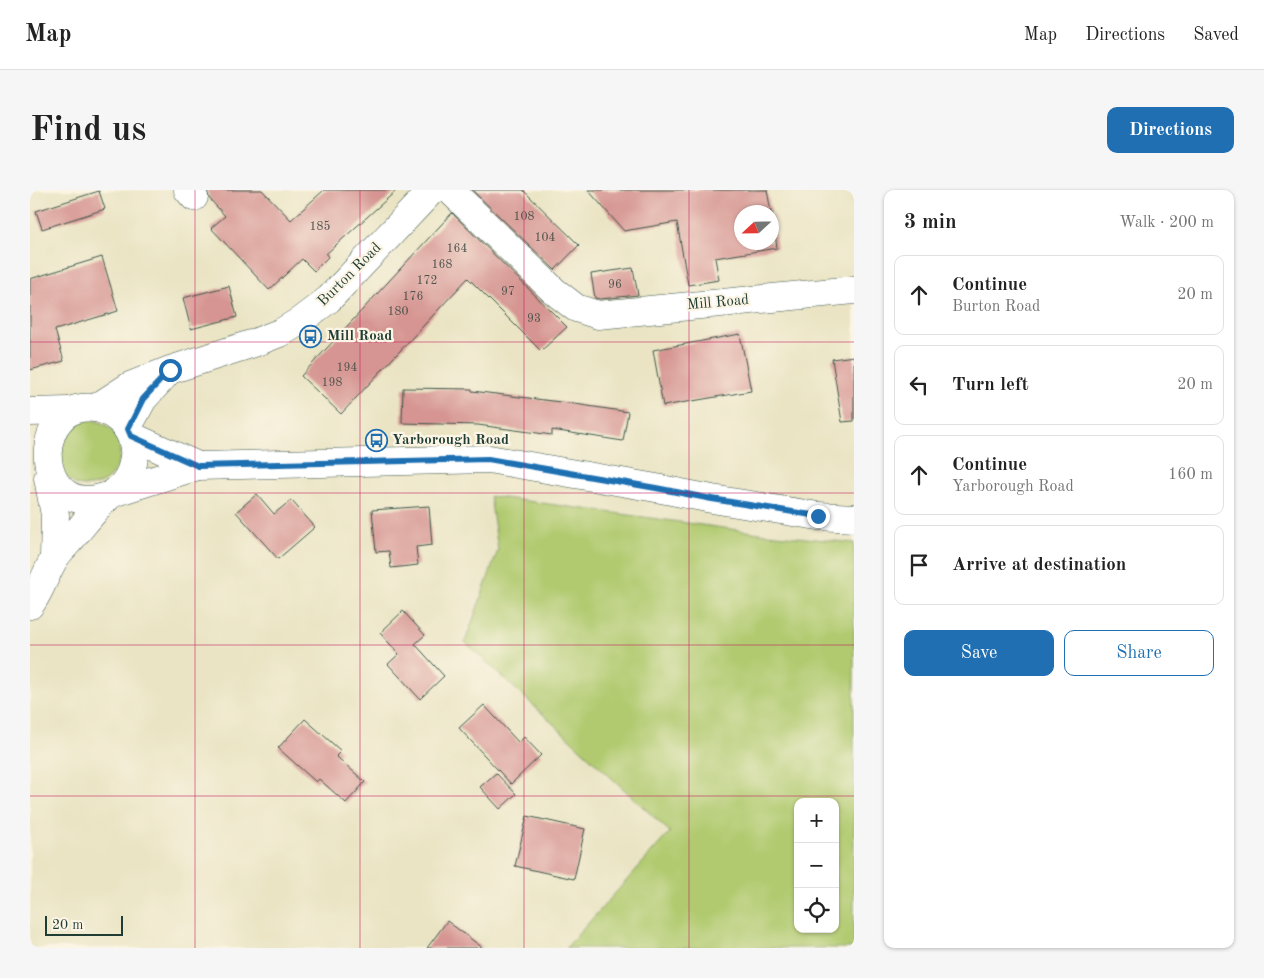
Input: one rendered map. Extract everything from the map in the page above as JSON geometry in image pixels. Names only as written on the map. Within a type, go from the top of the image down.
[{"type":"main road","name":"Burton Road","points":[[96,408],[130,386],[170,370],[254,344],[282,332],[300,321],[329,299],[432,190]]},
{"type":"main road","name":"Mill Road","points":[[450,190],[554,291],[576,308],[598,315],[854,290]]},
{"type":"main road","name":"Burton Road","points":[[129,433],[143,399],[170,370]]},
{"type":"main road","points":[[30,412],[69,411],[83,407],[96,408],[114,416],[129,433],[134,448],[131,472],[125,483],[112,494],[54,559],[30,605]]},
{"type":"main road","points":[[54,559],[55,515],[40,467],[41,454],[43,440],[49,428],[58,418],[69,411]]},
{"type":"main road","points":[[129,433],[198,466]]},
{"type":"main road","points":[[40,467],[55,487],[75,499],[97,500],[198,466],[488,459],[712,499],[818,516],[854,518]]},
{"type":"green space","points":[[84,420],[97,421],[109,428],[116,437],[120,447],[120,458],[110,477],[101,483],[89,486],[77,485],[59,470],[60,433]]},
{"type":"green space","points":[[490,496],[767,534],[854,543],[854,948],[566,948],[670,832],[465,642],[498,550]]},
{"type":"building","points":[[207,190],[262,190],[291,220],[324,190],[397,190],[326,254],[328,257],[314,271],[302,259],[269,290],[211,228],[225,216],[209,198]]},
{"type":"building","points":[[472,190],[523,190],[579,245],[555,270]]},
{"type":"building","points":[[588,190],[767,190],[770,205],[734,205],[734,250],[765,250],[715,258],[719,280],[688,285],[677,222],[624,231]]},
{"type":"building","points":[[99,191],[105,209],[42,229],[36,211]]},
{"type":"building","points":[[452,213],[567,327],[541,351],[468,278],[341,414],[301,376]]},
{"type":"building","points":[[102,257],[118,311],[55,330],[64,361],[30,370],[30,279]]},
{"type":"building","points":[[633,268],[638,295],[595,298],[591,274]]},
{"type":"building","points":[[229,286],[237,317],[191,329],[183,298]]},
{"type":"building","points":[[740,334],[751,391],[663,406],[653,350]]},
{"type":"building","points":[[854,356],[854,421],[842,422],[832,359]]},
{"type":"building","points":[[403,388],[472,389],[472,391],[628,412],[623,441],[552,430],[552,435],[478,425],[402,423]]},
{"type":"building","points":[[257,494],[274,514],[291,500],[315,527],[278,559],[236,512]]},
{"type":"building","points":[[429,506],[432,545],[416,547],[418,565],[391,568],[389,551],[376,552],[372,510]]},
{"type":"building","points":[[403,611],[425,635],[415,644],[444,676],[420,699],[388,664],[399,654],[380,633]]},
{"type":"building","points":[[484,705],[519,743],[524,737],[541,755],[511,784],[459,728]]},
{"type":"building","points":[[305,719],[341,751],[336,756],[365,782],[346,803],[319,779],[316,782],[278,748]]},
{"type":"building","points":[[496,773],[516,794],[500,809],[480,787]]},
{"type":"building","points":[[527,816],[585,829],[574,879],[515,866]]},
{"type":"building","points":[[447,921],[483,948],[427,948]]},
{"type":"place","name":"Mill Road","points":[[311,336]]},
{"type":"place","name":"Yarborough Road","points":[[376,440]]},
{"type":"route","points":[[170,370],[143,399],[128,429],[131,436],[198,466],[381,460],[488,459],[818,516]]}]
